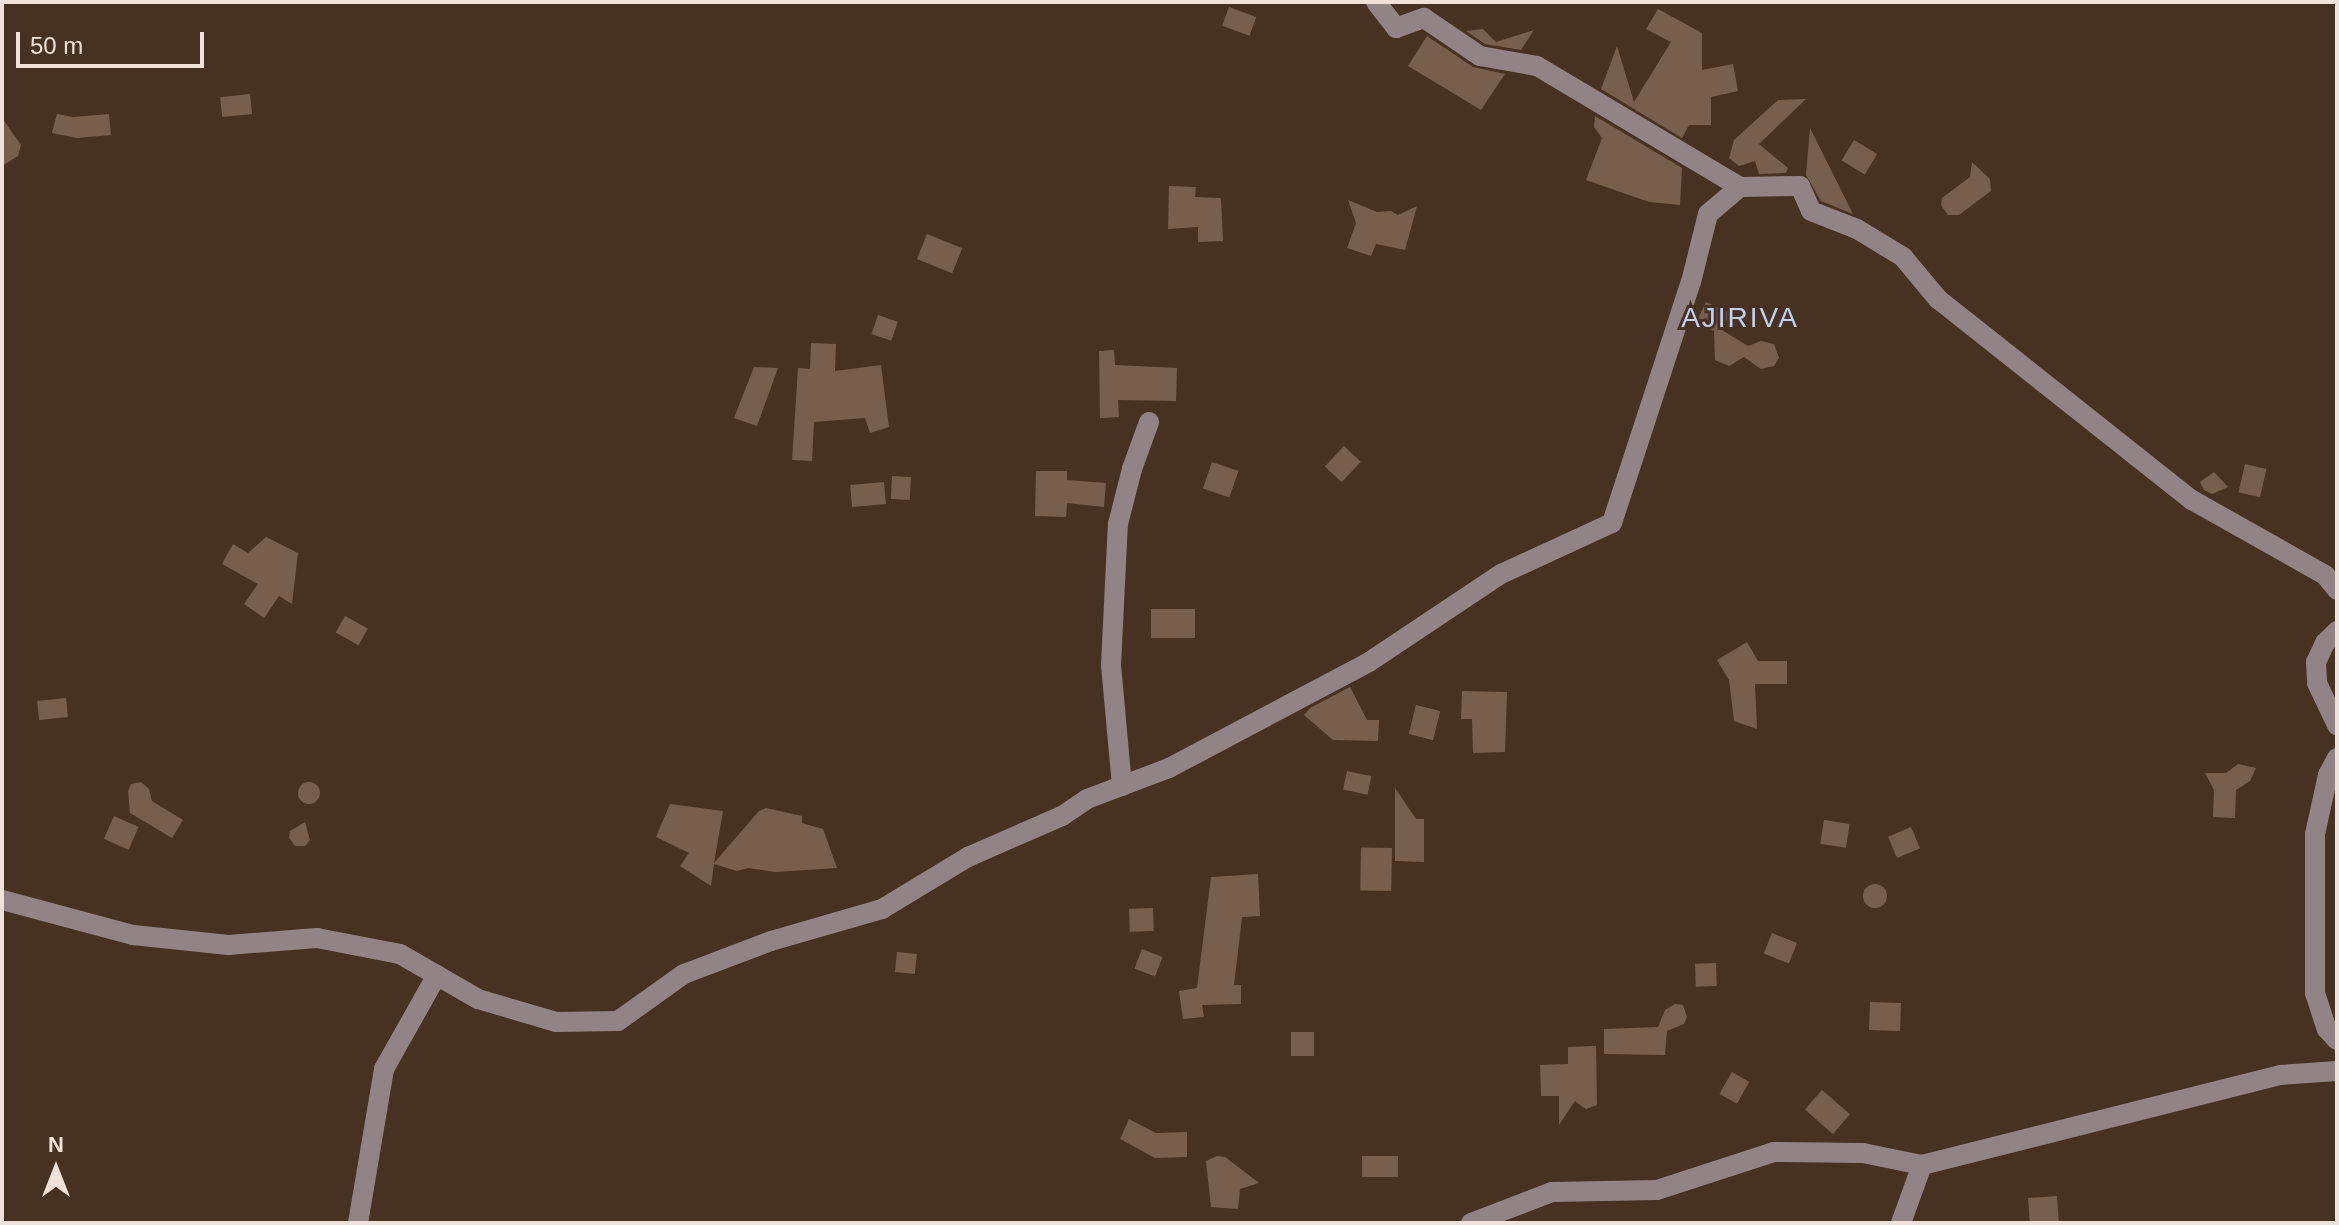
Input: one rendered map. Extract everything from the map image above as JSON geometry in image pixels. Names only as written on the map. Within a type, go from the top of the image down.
[{"type":"street","points":[[1376,2],[1396,28],[1424,18],[1480,56],[1537,66],[1740,187],[1800,186],[1811,211],[1857,229],[1903,257],[1938,299],[2192,500],[2325,575],[2337,590]]},
{"type":"street","points":[[2,900],[133,935],[228,945],[317,938],[400,954],[478,999],[556,1022],[618,1021],[684,974],[771,941],[882,909],[968,857],[1122,786],[1169,768],[1369,662],[1501,574],[1612,523],[1691,282],[1708,214],[1740,187]]},
{"type":"street","points":[[1122,786],[1111,665],[1118,524],[1132,469],[1149,422]]},
{"type":"street","points":[[2337,631],[2325,643],[2316,662],[2317,683],[2337,725]]},
{"type":"street","points":[[2337,758],[2328,775],[2315,834],[2315,993],[2327,1029],[2337,1040]]},
{"type":"street","points":[[358,1223],[384,1069],[437,975]]},
{"type":"street","points":[[1471,1223],[1552,1192],[1657,1190],[1774,1152],[1863,1153],[1922,1165],[2280,1075],[2337,1071]]},
{"type":"street","points":[[1901,1223],[1922,1165]]},
{"type":"building","points":[[1229,7],[1256,17],[1249,36],[1222,26]]},
{"type":"building","points":[[1658,9],[1702,33],[1702,70],[1733,64],[1738,91],[1711,97],[1711,125],[1689,125],[1682,138],[1601,89],[1617,46],[1634,102],[1671,42],[1646,29]]},
{"type":"building","points":[[1483,29],[1496,42],[1534,30],[1521,50],[1485,44],[1466,31]]},
{"type":"building","points":[[1427,36],[1473,67],[1505,74],[1481,110],[1408,66]]},
{"type":"building","points":[[250,94],[252,114],[222,117],[220,97]]},
{"type":"building","points":[[1806,99],[1759,144],[1788,168],[1786,173],[1759,174],[1755,161],[1739,166],[1729,158],[1734,140],[1778,100]]},
{"type":"building","points":[[57,114],[73,117],[109,114],[111,135],[77,138],[52,133]]},
{"type":"building","points":[[1595,116],[1682,168],[1680,205],[1649,202],[1586,180],[1602,138],[1594,127]]},
{"type":"building","points":[[2,118],[21,145],[18,156],[2,166]]},
{"type":"building","points":[[1810,128],[1853,214],[1821,201],[1806,175]]},
{"type":"building","points":[[1854,140],[1877,154],[1865,174],[1842,161]]},
{"type":"building","points":[[1972,162],[1990,179],[1991,191],[1959,215],[1948,215],[1941,205],[1942,198],[1970,177]]},
{"type":"building","points":[[1169,186],[1196,187],[1195,197],[1221,198],[1223,241],[1198,242],[1198,227],[1168,229]]},
{"type":"building","points":[[1348,200],[1377,212],[1391,211],[1398,215],[1417,206],[1405,250],[1376,244],[1371,256],[1347,248],[1356,223]]},
{"type":"building","points":[[927,234],[962,248],[952,273],[917,259]]},
{"type":"building","points":[[1706,302],[1730,313],[1722,330],[1748,346],[1761,341],[1774,344],[1779,358],[1774,366],[1761,369],[1744,357],[1729,366],[1715,360],[1714,331],[1696,323]]},
{"type":"building","points":[[878,315],[898,322],[891,341],[871,334]]},
{"type":"building","points":[[811,343],[836,344],[835,371],[881,365],[889,427],[870,433],[865,418],[814,422],[812,461],[792,460],[798,368],[810,369]]},
{"type":"building","points":[[1114,350],[1115,365],[1177,368],[1176,401],[1118,400],[1119,417],[1100,418],[1099,351]]},
{"type":"building","points":[[754,367],[778,368],[757,426],[734,418]]},
{"type":"building","points":[[1344,446],[1361,462],[1342,482],[1325,466]]},
{"type":"building","points":[[1212,462],[1238,471],[1229,498],[1203,488]]},
{"type":"building","points":[[2245,464],[2266,469],[2260,497],[2238,492]]},
{"type":"building","points":[[1036,471],[1067,471],[1067,480],[1106,483],[1104,507],[1067,503],[1066,517],[1035,516]]},
{"type":"building","points":[[2214,472],[2228,487],[2212,494],[2204,490],[2200,482]]},
{"type":"building","points":[[892,476],[911,477],[910,500],[891,499]]},
{"type":"building","points":[[884,482],[886,504],[852,507],[850,485]]},
{"type":"building","points":[[266,537],[298,553],[292,604],[279,596],[264,618],[244,604],[258,584],[222,564],[233,544],[248,553]]},
{"type":"building","points":[[1151,609],[1195,609],[1195,638],[1151,638]]},
{"type":"building","points":[[345,616],[368,629],[359,645],[336,633]]},
{"type":"building","points":[[1747,642],[1758,661],[1787,661],[1787,684],[1755,684],[1757,729],[1734,721],[1729,680],[1717,660]]},
{"type":"building","points":[[1350,687],[1367,720],[1379,720],[1378,741],[1333,740],[1304,715],[1310,708]]},
{"type":"building","points":[[1462,691],[1507,692],[1505,752],[1473,753],[1472,719],[1461,719]]},
{"type":"building","points":[[66,698],[68,717],[39,720],[37,701]]},
{"type":"building","points":[[1416,705],[1440,711],[1433,740],[1409,734]]},
{"type":"building","points":[[2238,764],[2256,768],[2250,781],[2236,790],[2235,818],[2213,817],[2214,790],[2205,773],[2226,773]]},
{"type":"building","points":[[1347,771],[1371,776],[1368,795],[1343,790]]},
{"type":"building","points":[[141,782],[149,789],[152,801],[183,820],[172,838],[130,813],[128,791],[131,784]]},
{"type":"building","points":[[305,782],[313,782],[320,793],[313,804],[305,804],[298,797],[298,789]]},
{"type":"building","points":[[1395,788],[1416,819],[1424,819],[1424,862],[1395,861]]},
{"type":"building","points":[[670,804],[723,811],[714,863],[759,811],[766,808],[802,816],[802,823],[823,829],[837,868],[775,872],[748,868],[737,871],[714,864],[711,886],[680,866],[689,853],[656,837]]},
{"type":"building","points":[[114,816],[139,827],[128,850],[104,839]]},
{"type":"building","points":[[1824,820],[1850,824],[1846,848],[1820,844]]},
{"type":"building","points":[[305,822],[310,840],[305,846],[295,846],[289,838],[290,831]]},
{"type":"building","points":[[1911,827],[1920,848],[1897,858],[1888,837]]},
{"type":"building","points":[[1361,847],[1392,848],[1391,891],[1360,890]]},
{"type":"building","points":[[1258,874],[1260,916],[1242,917],[1234,985],[1241,985],[1241,1004],[1202,1005],[1204,1017],[1183,1019],[1179,991],[1197,988],[1211,877]]},
{"type":"building","points":[[1875,884],[1884,887],[1887,896],[1884,905],[1875,908],[1866,905],[1863,896],[1866,887]]},
{"type":"building","points":[[1153,908],[1154,931],[1130,932],[1129,909]]},
{"type":"building","points":[[1772,933],[1797,943],[1789,964],[1764,953]]},
{"type":"building","points":[[1142,949],[1163,957],[1155,976],[1134,969]]},
{"type":"building","points":[[897,952],[917,954],[915,974],[895,972]]},
{"type":"building","points":[[1716,963],[1717,986],[1696,987],[1695,964]]},
{"type":"building","points":[[1870,1002],[1901,1003],[1900,1031],[1869,1030]]},
{"type":"building","points":[[1675,1004],[1683,1005],[1687,1017],[1684,1024],[1667,1031],[1665,1055],[1604,1054],[1604,1029],[1658,1027],[1665,1010]]},
{"type":"building","points":[[1291,1032],[1314,1032],[1314,1056],[1291,1056]]},
{"type":"building","points":[[1596,1046],[1597,1105],[1586,1109],[1575,1101],[1559,1125],[1559,1096],[1541,1096],[1540,1065],[1568,1064],[1568,1047]]},
{"type":"building","points":[[1732,1072],[1749,1082],[1737,1104],[1720,1094]]},
{"type":"building","points":[[1822,1090],[1850,1114],[1833,1134],[1805,1110]]},
{"type":"building","points":[[1129,1119],[1156,1133],[1187,1132],[1187,1157],[1155,1158],[1120,1139]]},
{"type":"building","points":[[1217,1156],[1225,1157],[1259,1183],[1240,1189],[1238,1209],[1211,1207],[1206,1161]]},
{"type":"building","points":[[1362,1156],[1398,1156],[1398,1177],[1362,1177]]},
{"type":"building","points":[[2057,1196],[2059,1223],[2030,1223],[2028,1198]]},
{"type":"district","name":"AJIRIVA","points":[[1740,318]]}]
